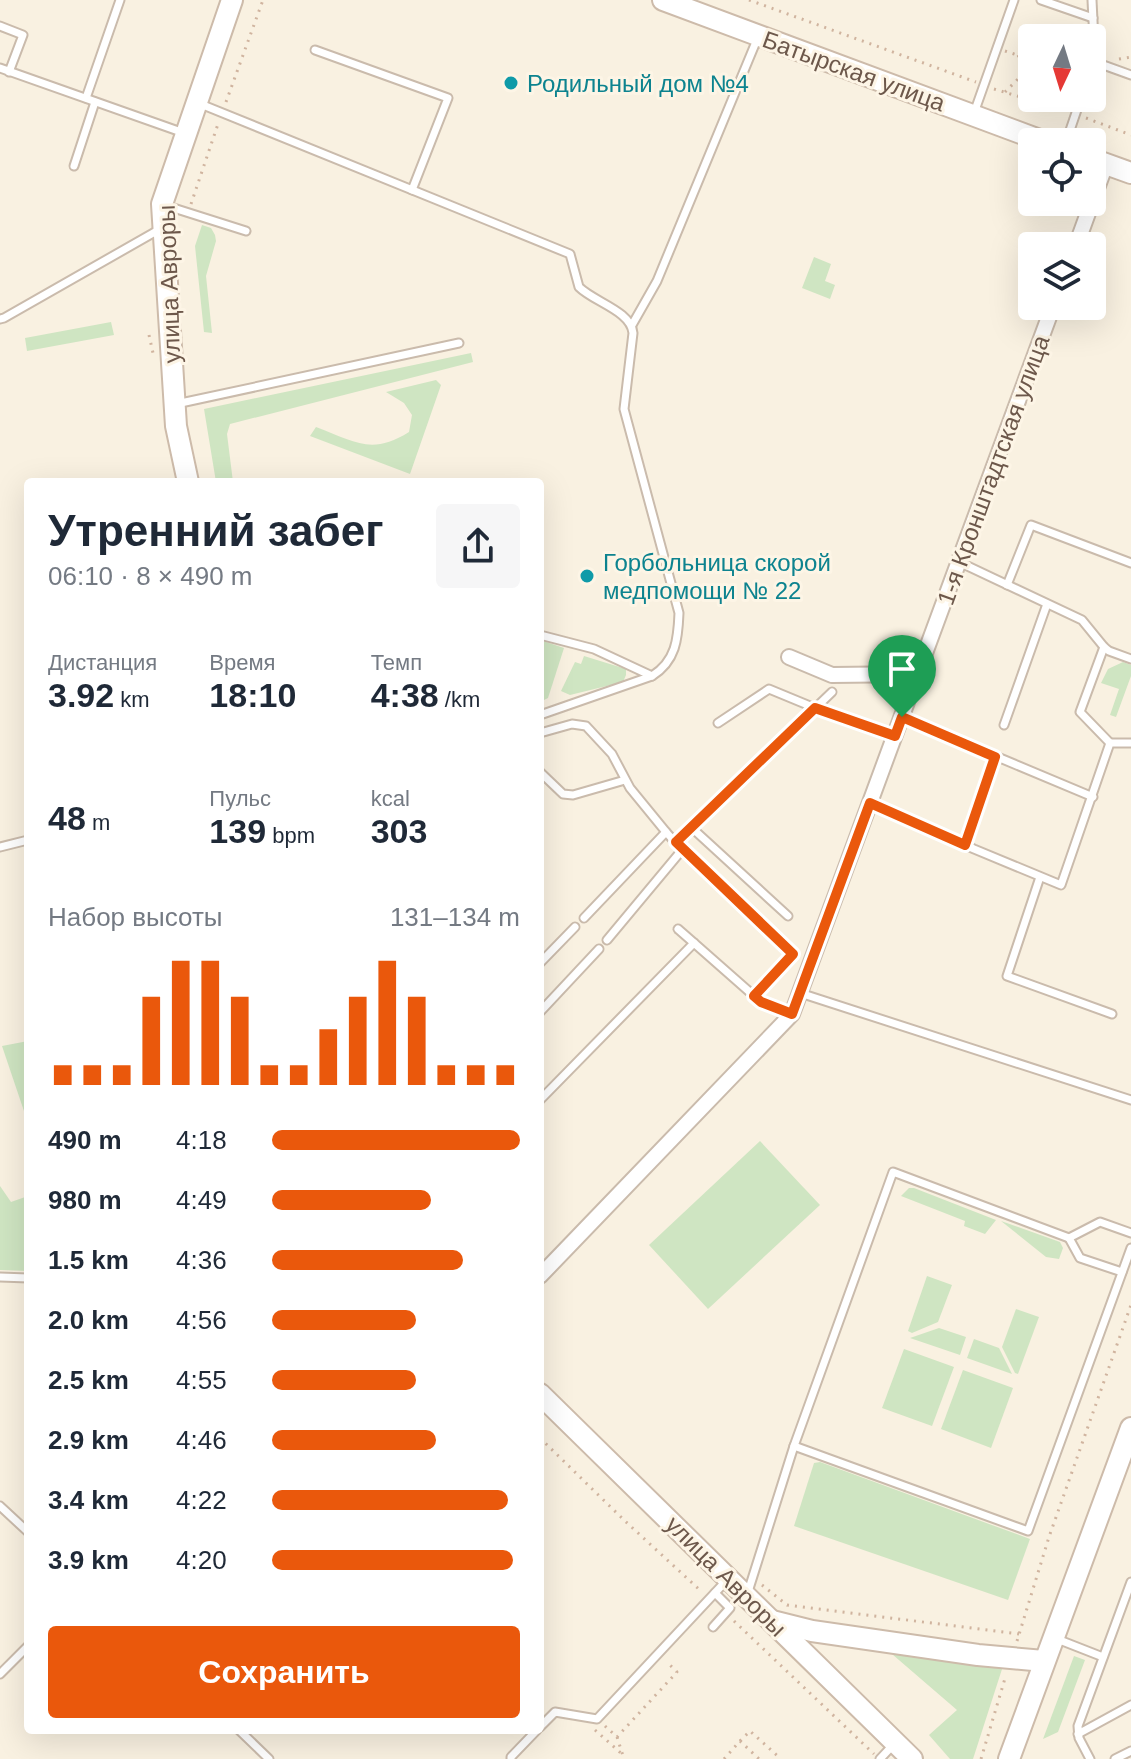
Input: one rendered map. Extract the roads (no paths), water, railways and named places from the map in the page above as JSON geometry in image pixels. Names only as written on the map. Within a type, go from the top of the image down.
[{"type":"street","name":"улица Авроры","points":[[187,478],[176,426],[162,204],[232,0]]},
{"type":"street","name":"Батырская улица","points":[[663,0],[709,9],[759,35],[1018,132]]},
{"type":"street","points":[[1106,164],[1131,173]]},
{"type":"street","name":"1-я Кронштадтская улица","points":[[544,1272],[792,1014],[1048,320]]},
{"type":"street","points":[[789,657],[832,675],[918,674]]},
{"type":"street","name":"улица Авроры","points":[[544,1398],[722,1586],[746,1597],[912,1759]]},
{"type":"street","points":[[1009,1759],[1131,1428]]},
{"type":"street","points":[[772,1621],[812,1631],[1044,1661]]},
{"type":"lane","points":[[86,98],[120,0]]},
{"type":"lane","points":[[973,115],[1014,0]]},
{"type":"lane","points":[[1041,0],[1093,18]]},
{"type":"lane","points":[[1092,0],[1093,24]]},
{"type":"lane","points":[[0,26],[23,35],[9,72]]},
{"type":"lane","points":[[544,714],[652,676],[672,656],[678,636],[679,613],[624,409],[632,325],[657,281],[759,35]]},
{"type":"lane","points":[[315,50],[448,98],[412,190]]},
{"type":"lane","points":[[0,68],[186,134]]},
{"type":"lane","points":[[1106,68],[1131,75]]},
{"type":"lane","points":[[74,166],[95,102]]},
{"type":"lane","points":[[197,103],[570,254],[579,287],[626,317],[632,325]]},
{"type":"lane","points":[[162,204],[246,231]]},
{"type":"lane","points":[[0,319],[164,227]]},
{"type":"lane","points":[[174,404],[459,343]]},
{"type":"lane","points":[[1007,585],[1031,525],[1131,563]]},
{"type":"lane","points":[[959,562],[1082,620],[1109,651],[1131,659]]},
{"type":"lane","points":[[1004,725],[1047,604]]},
{"type":"lane","points":[[544,636],[594,649],[652,676]]},
{"type":"lane","points":[[1104,647],[1080,712],[1110,743],[1131,743]]},
{"type":"lane","points":[[718,723],[769,689],[895,736]]},
{"type":"lane","points":[[676,842],[832,692]]},
{"type":"lane","points":[[902,717],[1093,797]]},
{"type":"lane","points":[[544,732],[572,724],[586,726],[612,754],[625,780],[682,850],[607,940]]},
{"type":"lane","points":[[870,803],[1061,885],[1110,743]]},
{"type":"lane","points":[[965,845],[995,757]]},
{"type":"lane","points":[[544,776],[563,794],[573,795],[625,780]]},
{"type":"lane","points":[[692,828],[788,916]]},
{"type":"lane","points":[[584,918],[666,832]]},
{"type":"lane","points":[[0,847],[24,841]]},
{"type":"lane","points":[[1040,877],[1007,976],[1112,1014]]},
{"type":"lane","points":[[544,959],[575,927]]},
{"type":"lane","points":[[678,929],[761,1002],[792,1014]]},
{"type":"lane","points":[[544,1096],[694,943]]},
{"type":"lane","points":[[544,1008],[599,949]]},
{"type":"lane","points":[[800,993],[1131,1100]]},
{"type":"lane","points":[[746,1597],[794,1446],[893,1172],[1069,1238],[1080,1258],[1122,1272]]},
{"type":"lane","points":[[1069,1238],[1100,1222],[1131,1233]]},
{"type":"lane","points":[[794,1446],[1028,1531],[1131,1248]]},
{"type":"lane","points":[[0,1277],[24,1278]]},
{"type":"lane","points":[[0,1506],[24,1528]]},
{"type":"lane","points":[[1090,1759],[1078,1734],[1078,1726],[1131,1582]]},
{"type":"lane","points":[[544,1722],[555,1712],[597,1719],[722,1586],[730,1608],[713,1627]]},
{"type":"lane","points":[[1053,1637],[1103,1657]]},
{"type":"lane","points":[[0,1674],[24,1650]]},
{"type":"lane","points":[[1078,1734],[1131,1705]]},
{"type":"lane","points":[[243,1734],[269,1759]]},
{"type":"lane","points":[[511,1759],[532,1734]]},
{"type":"lane","points":[[880,1759],[896,1743]]},
{"type":"lane","points":[[1115,1759],[1131,1751]]},
{"type":"place","name":"Родильный дом №4","points":[[511,83]]},
{"type":"place","name":"Горбольница скорой медпомощи № 22","points":[[587,576]]}]
